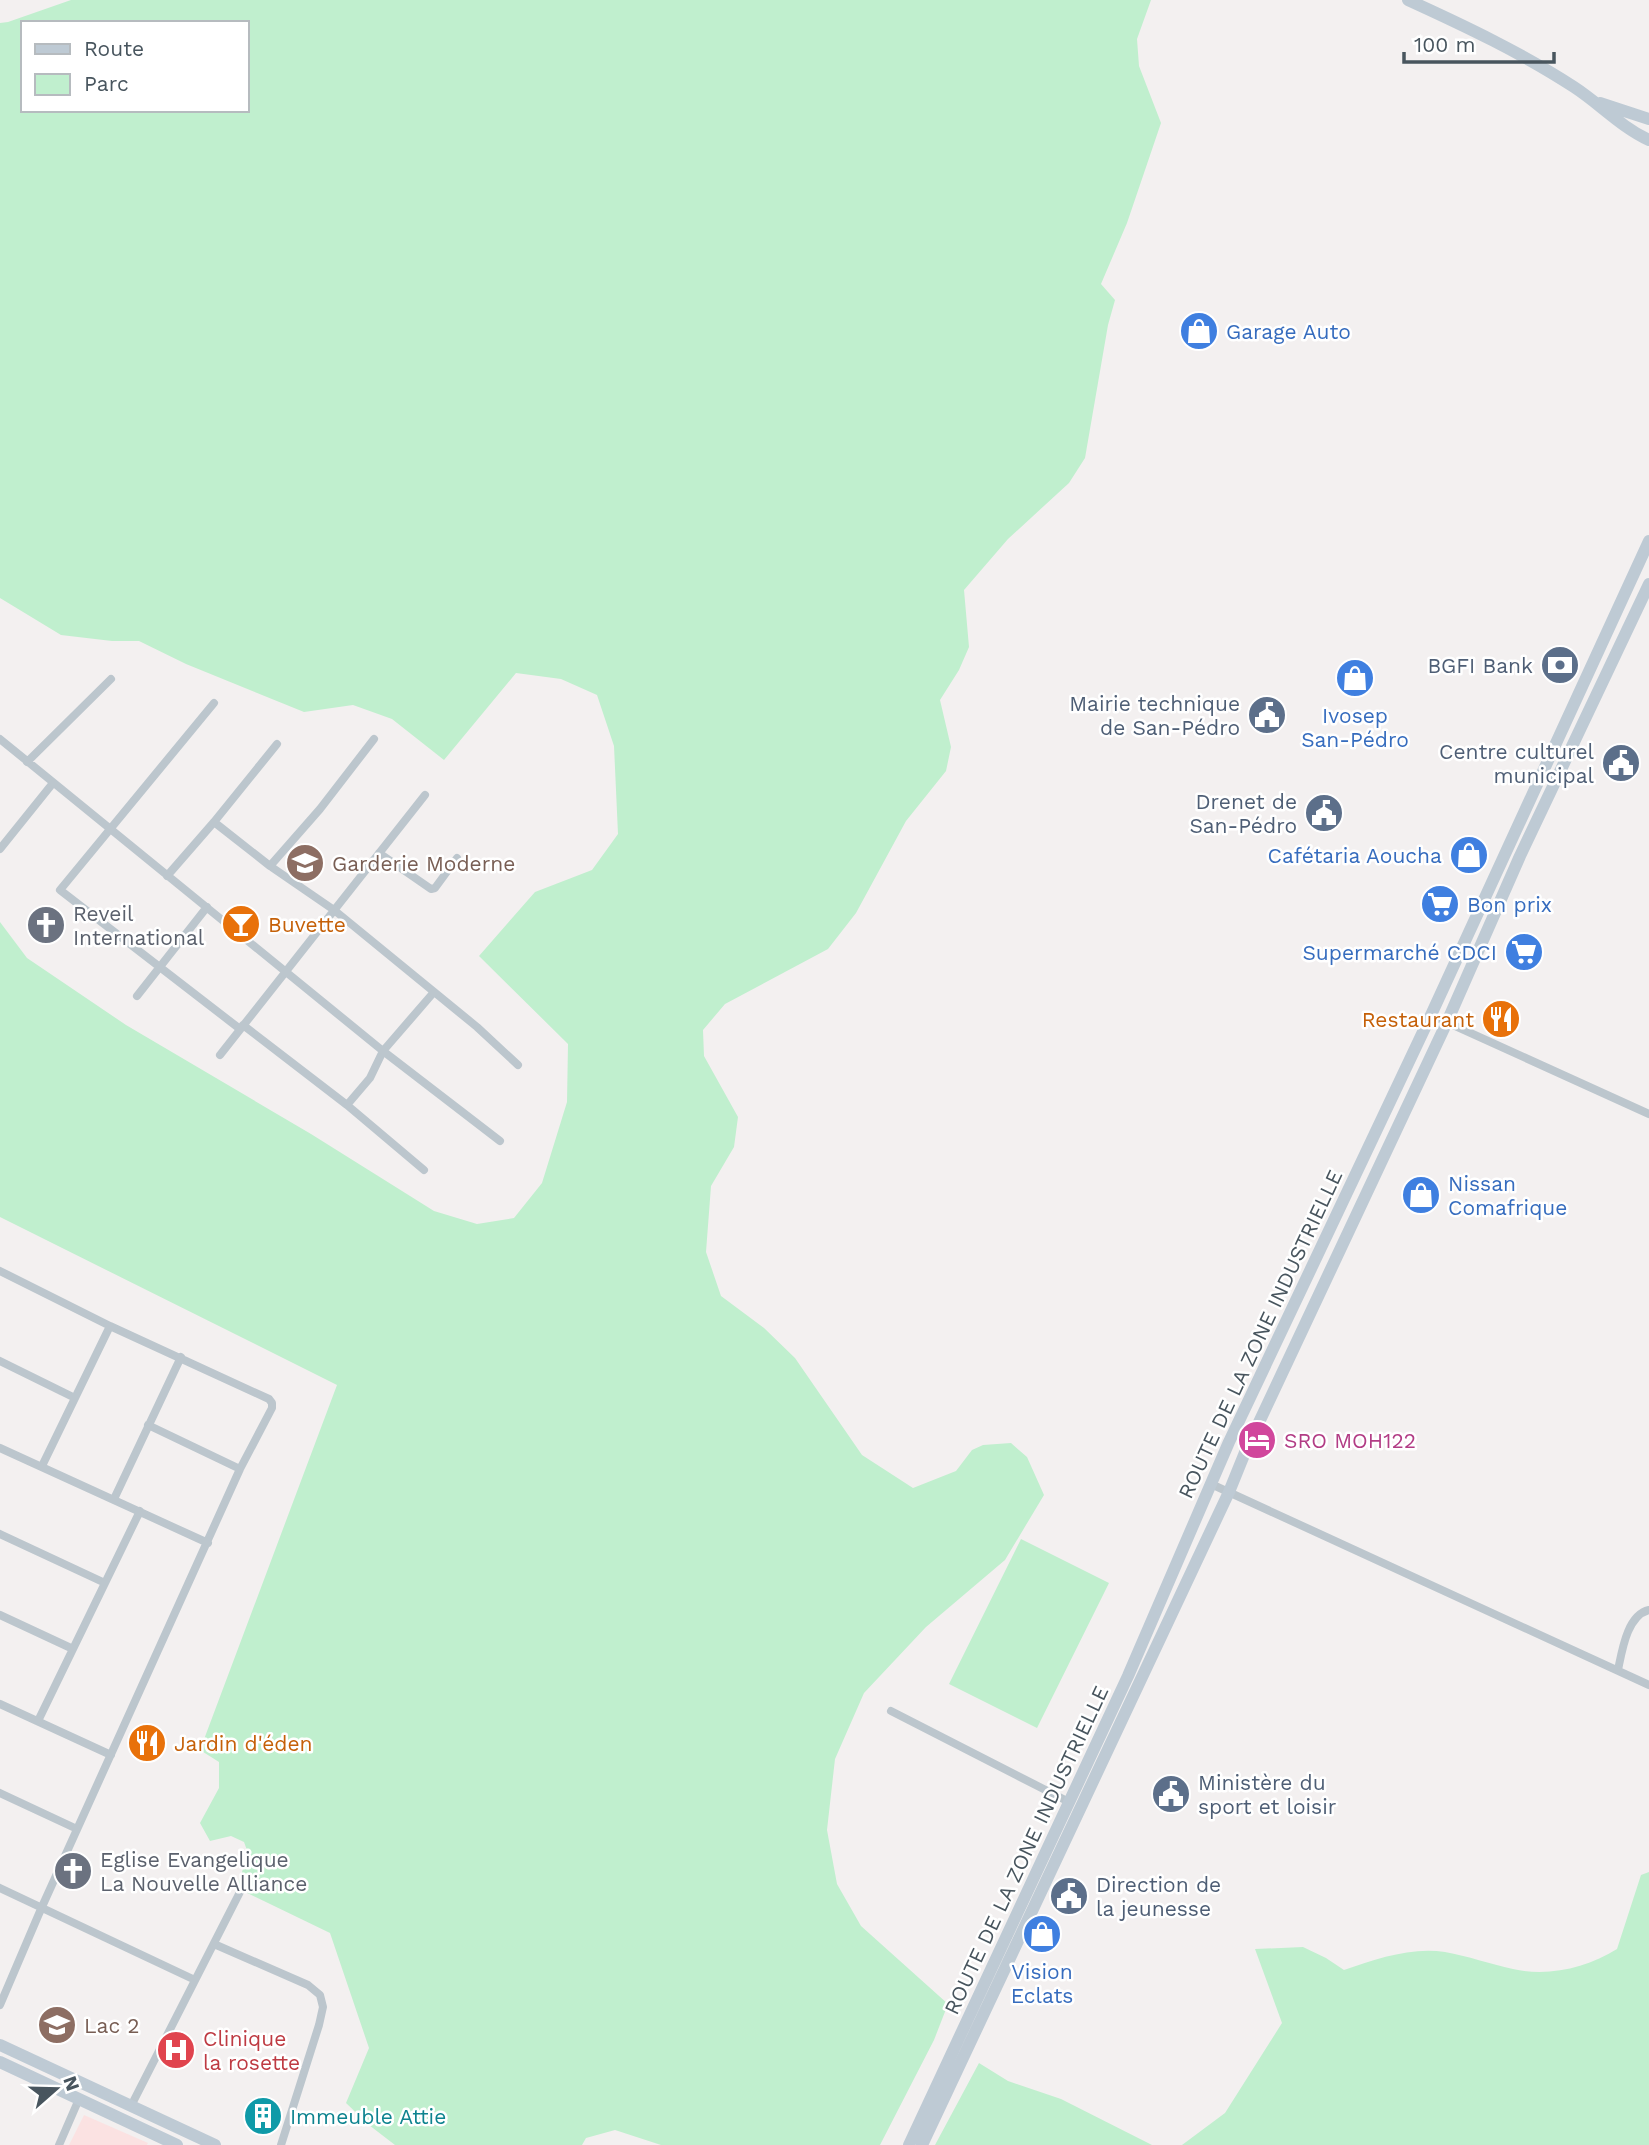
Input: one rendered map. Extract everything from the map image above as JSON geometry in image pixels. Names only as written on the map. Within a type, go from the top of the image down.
[{"type":"main road","points":[[1408,0],[1484,34],[1573,87],[1634,133],[1649,140]]},
{"type":"main road","points":[[1593,101],[1649,119]]},
{"type":"main road","name":"ROUTE DE LA ZONE INDUSTRIELLE","points":[[909,2145],[1128,1676],[1228,1442],[1431,1014],[1649,541]]},
{"type":"main road","name":"ROUTE DE LA ZONE INDUSTRIELLE","points":[[922,2145],[1229,1492],[1447,1022],[1520,856],[1649,584]]},
{"type":"main road","points":[[0,2045],[215,2145]]},
{"type":"main road","points":[[0,2062],[79,2099],[158,2141],[177,2145]]},
{"type":"street","points":[[27,762],[111,679]]},
{"type":"street","points":[[214,703],[60,890],[347,1105],[424,1170]]},
{"type":"street","points":[[0,739],[383,1051],[499,1141]]},
{"type":"street","points":[[270,866],[374,739]]},
{"type":"street","points":[[166,876],[215,822],[277,744]]},
{"type":"street","points":[[0,849],[52,783]]},
{"type":"street","points":[[220,1055],[425,794]]},
{"type":"street","points":[[215,822],[270,866],[334,910],[518,1065]]},
{"type":"street","points":[[379,853],[431,889],[435,888],[457,858]]},
{"type":"street","points":[[137,996],[207,907]]},
{"type":"street","points":[[347,1105],[370,1078],[383,1051],[434,992]]},
{"type":"street","points":[[1431,1014],[1649,1114]]},
{"type":"street","points":[[0,1271],[110,1326],[270,1399],[272,1403],[77,1829],[0,2005]]},
{"type":"street","points":[[42,1466],[110,1326]]},
{"type":"street","points":[[114,1499],[181,1357]]},
{"type":"street","points":[[0,1361],[75,1398]]},
{"type":"street","points":[[148,1425],[240,1469]]},
{"type":"street","points":[[0,1448],[208,1543]]},
{"type":"street","points":[[1211,1484],[1649,1685]]},
{"type":"street","points":[[38,1721],[140,1511]]},
{"type":"street","points":[[0,1534],[105,1583]]},
{"type":"street","points":[[1618,1670],[1632,1622],[1649,1610]]},
{"type":"street","points":[[0,1615],[73,1649]]},
{"type":"street","points":[[0,1704],[111,1755]]},
{"type":"street","points":[[891,1711],[1069,1802]]},
{"type":"street","points":[[0,1793],[77,1829]]},
{"type":"street","points":[[0,1888],[195,1980]]},
{"type":"street","points":[[131,2106],[240,1892]]},
{"type":"street","points":[[214,1944],[308,1986],[320,1995],[323,2007],[319,2025],[281,2145]]},
{"type":"street","points":[[59,2145],[79,2099]]},
{"type":"shaded area","points":[[84,2115],[148,2143],[69,2145]]},
{"type":"green space","points":[[71,0],[1151,0],[1137,39],[1139,66],[1161,123],[1127,223],[1101,284],[1115,300],[1108,325],[1085,458],[1069,483],[1008,539],[964,590],[969,647],[959,670],[940,700],[951,747],[946,771],[906,821],[856,913],[828,949],[725,1004],[703,1030],[704,1056],[738,1117],[734,1147],[711,1186],[706,1252],[721,1296],[764,1328],[795,1358],[862,1455],[913,1488],[956,1471],[972,1450],[983,1445],[1011,1443],[1027,1457],[1044,1495],[1005,1560],[926,1627],[864,1693],[835,1759],[827,1830],[837,1884],[861,1926],[948,2004],[934,2040],[880,2145],[661,2145],[615,2130],[586,2138],[582,2145],[395,2145],[346,2103],[369,2048],[330,1933],[237,1888],[248,1853],[244,1842],[231,1836],[210,1841],[200,1823],[219,1788],[219,1762],[200,1750],[337,1385],[0,1217],[0,922],[27,958],[126,1025],[311,1134],[434,1211],[477,1224],[514,1218],[542,1183],[567,1102],[568,1044],[479,956],[535,892],[592,870],[618,834],[614,746],[597,695],[561,679],[516,673],[444,760],[392,719],[353,705],[304,712],[186,664],[139,641],[61,635],[0,598],[0,23]]},
{"type":"green space","points":[[1021,1539],[1109,1583],[1037,1728],[949,1684]]},
{"type":"green space","points":[[1649,1872],[1649,2145],[1182,2145],[1225,2113],[1282,2023],[1255,1949],[1303,1947],[1344,1970],[1394,1955],[1419,1951],[1445,1952],[1526,1971],[1567,1969],[1593,1961],[1617,1949],[1641,1875]]},
{"type":"green space","points":[[979,2063],[1008,2081],[1061,2099],[1152,2145],[935,2145]]},
{"type":"place","name":"Garage Auto","points":[[1199,331]]},
{"type":"place","name":"BGFI Bank","points":[[1560,665]]},
{"type":"place","name":"Ivosep San-Pédro","points":[[1355,678]]},
{"type":"place","name":"Mairie technique de San-Pédro","points":[[1267,715]]},
{"type":"place","name":"Centre culturel municipal","points":[[1621,763]]},
{"type":"place","name":"Drenet de San-Pédro","points":[[1324,813]]},
{"type":"place","name":"Cafétaria Aoucha","points":[[1469,855]]},
{"type":"place","name":"Garderie Moderne","points":[[305,863]]},
{"type":"place","name":"Bon prix","points":[[1440,904]]},
{"type":"place","name":"Buvette","points":[[241,924]]},
{"type":"place","name":"Reveil International","points":[[46,925]]},
{"type":"place","name":"Supermarché CDCI","points":[[1524,952]]},
{"type":"place","name":"Restaurant","points":[[1501,1019]]},
{"type":"place","name":"Nissan Comafrique","points":[[1421,1195]]},
{"type":"place","name":"SRO MOH122","points":[[1257,1440]]},
{"type":"place","name":"Jardin d'éden","points":[[147,1743]]},
{"type":"place","name":"Ministère du sport et loisir","points":[[1171,1794]]},
{"type":"place","name":"Eglise Evangelique La Nouvelle Alliance","points":[[73,1871]]},
{"type":"place","name":"Direction de la jeunesse","points":[[1069,1896]]},
{"type":"place","name":"Vision Eclats","points":[[1042,1934]]},
{"type":"place","name":"Lac 2","points":[[57,2025]]},
{"type":"place","name":"Clinique la rosette","points":[[176,2050]]},
{"type":"place","name":"Immeuble Attie","points":[[263,2116]]}]
